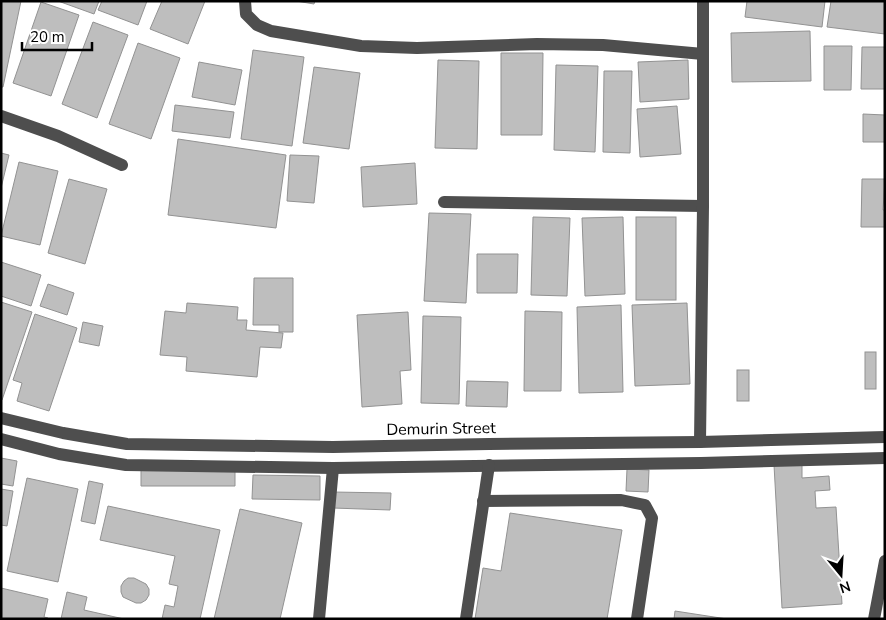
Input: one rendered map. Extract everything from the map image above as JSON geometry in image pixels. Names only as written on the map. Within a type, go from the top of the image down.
[{"type":"street","points":[[245,1],[246,14],[257,25],[271,31],[361,46],[417,48],[537,44],[602,45],[703,54]]},
{"type":"street","points":[[700,442],[703,1]]},
{"type":"street","points":[[1,116],[58,136],[122,165]]},
{"type":"street","points":[[444,202],[703,206]]},
{"type":"street","name":"Demurin Street","points":[[1,418],[63,433],[127,444],[333,447],[700,442],[885,437]]},
{"type":"street","points":[[1,439],[59,454],[126,465],[333,468],[700,463],[885,458]]},
{"type":"street","points":[[466,619],[488,465]]},
{"type":"street","points":[[319,619],[333,468]]},
{"type":"street","points":[[483,501],[621,500],[645,505],[652,518],[637,619]]},
{"type":"street","points":[[874,619],[885,561]]},
{"type":"building","points":[[1,1],[21,1],[3,87],[1,87]]},
{"type":"building","points":[[58,1],[99,1],[94,14]]},
{"type":"building","points":[[102,1],[147,1],[138,25],[98,10]]},
{"type":"building","points":[[162,1],[205,1],[188,44],[150,29]]},
{"type":"building","points":[[296,1],[315,1],[314,4]]},
{"type":"building","points":[[747,1],[825,1],[822,27],[745,17]]},
{"type":"building","points":[[831,1],[885,1],[885,34],[827,27]]},
{"type":"building","points":[[41,2],[79,15],[51,96],[13,83]]},
{"type":"building","points":[[93,22],[128,35],[97,118],[62,104]]},
{"type":"building","points":[[810,31],[811,81],[732,82],[731,33]]},
{"type":"building","points":[[138,43],[180,58],[151,139],[109,124]]},
{"type":"building","points":[[824,46],[852,46],[851,90],[824,90]]},
{"type":"building","points":[[862,47],[885,47],[885,89],[861,89]]},
{"type":"building","points":[[253,50],[304,57],[292,146],[241,139]]},
{"type":"building","points":[[501,53],[543,53],[542,135],[501,135]]},
{"type":"building","points":[[438,60],[479,61],[477,149],[435,148]]},
{"type":"building","points":[[688,60],[689,99],[640,102],[638,62]]},
{"type":"building","points":[[199,62],[242,70],[235,105],[192,97]]},
{"type":"building","points":[[556,65],[598,66],[595,152],[554,150]]},
{"type":"building","points":[[314,67],[360,73],[349,149],[303,143]]},
{"type":"building","points":[[604,71],[632,71],[630,153],[603,152]]},
{"type":"building","points":[[175,105],[234,112],[230,138],[172,131]]},
{"type":"building","points":[[677,106],[681,154],[640,157],[637,109]]},
{"type":"building","points":[[863,114],[885,115],[885,142],[863,142]]},
{"type":"building","points":[[178,139],[286,155],[276,228],[168,215]]},
{"type":"building","points":[[1,153],[9,155],[1,188]]},
{"type":"building","points":[[290,155],[319,156],[314,203],[287,201]]},
{"type":"building","points":[[19,162],[58,171],[40,245],[1,236]]},
{"type":"building","points":[[415,163],[417,204],[363,207],[361,167]]},
{"type":"building","points":[[69,179],[107,189],[85,264],[48,253]]},
{"type":"building","points":[[862,179],[885,179],[883,210],[885,210],[885,227],[861,227]]},
{"type":"building","points":[[429,213],[471,214],[466,303],[424,301]]},
{"type":"building","points":[[533,217],[570,218],[567,296],[531,295]]},
{"type":"building","points":[[623,217],[625,294],[585,296],[582,218]]},
{"type":"building","points":[[636,217],[676,217],[676,300],[636,300]]},
{"type":"building","points":[[477,254],[518,254],[517,293],[477,293]]},
{"type":"building","points":[[1,262],[41,275],[31,306],[1,296]]},
{"type":"building","points":[[254,278],[293,278],[293,332],[279,332],[279,325],[253,325]]},
{"type":"building","points":[[48,284],[74,293],[67,315],[40,306]]},
{"type":"building","points":[[1,302],[32,312],[2,400],[1,400]]},
{"type":"building","points":[[187,303],[238,307],[237,320],[247,320],[246,330],[283,333],[281,348],[260,347],[257,377],[186,371],[187,357],[160,355],[165,311],[186,313]]},
{"type":"building","points":[[687,303],[690,384],[635,386],[632,305]]},
{"type":"building","points":[[621,305],[623,392],[579,393],[577,307]]},
{"type":"building","points":[[525,311],[562,312],[561,391],[524,391]]},
{"type":"building","points":[[408,312],[411,370],[400,371],[402,404],[362,407],[357,315]]},
{"type":"building","points":[[35,314],[77,328],[49,411],[17,401],[22,383],[13,380]]},
{"type":"building","points":[[423,316],[461,317],[459,404],[421,403]]},
{"type":"building","points":[[83,322],[103,326],[99,346],[79,342]]},
{"type":"building","points":[[865,352],[876,352],[876,389],[865,389]]},
{"type":"building","points":[[737,370],[749,370],[749,401],[737,401]]},
{"type":"building","points":[[467,381],[508,382],[507,407],[466,406]]},
{"type":"building","points":[[1,458],[17,461],[13,486],[1,484]]},
{"type":"building","points":[[802,463],[802,478],[829,476],[830,490],[815,491],[816,508],[836,507],[842,604],[782,608],[774,465]]},
{"type":"building","points":[[141,467],[235,468],[235,486],[141,486]]},
{"type":"building","points":[[627,469],[649,470],[648,492],[626,491]]},
{"type":"building","points":[[253,475],[320,476],[320,500],[252,499]]},
{"type":"building","points":[[27,478],[78,489],[58,582],[7,571]]},
{"type":"building","points":[[89,481],[103,484],[95,524],[81,521]]},
{"type":"building","points":[[1,489],[13,491],[7,526],[1,525]]},
{"type":"building","points":[[333,492],[391,493],[390,510],[333,508]]},
{"type":"building","points":[[108,506],[220,530],[200,619],[162,619],[165,605],[174,607],[178,586],[169,584],[175,556],[100,540]]},
{"type":"building","points":[[240,509],[302,523],[280,619],[214,619]]},
{"type":"building","points":[[510,513],[622,530],[607,619],[475,619],[483,568],[501,571]]},
{"type":"building","points":[[128,578],[134,578],[146,584],[149,589],[149,595],[146,600],[136,603],[123,597],[121,586]]},
{"type":"building","points":[[1,588],[48,599],[44,617],[48,619],[1,619]]},
{"type":"building","points":[[67,592],[87,597],[84,610],[124,619],[61,619]]},
{"type":"building","points":[[675,611],[727,619],[674,619]]}]
